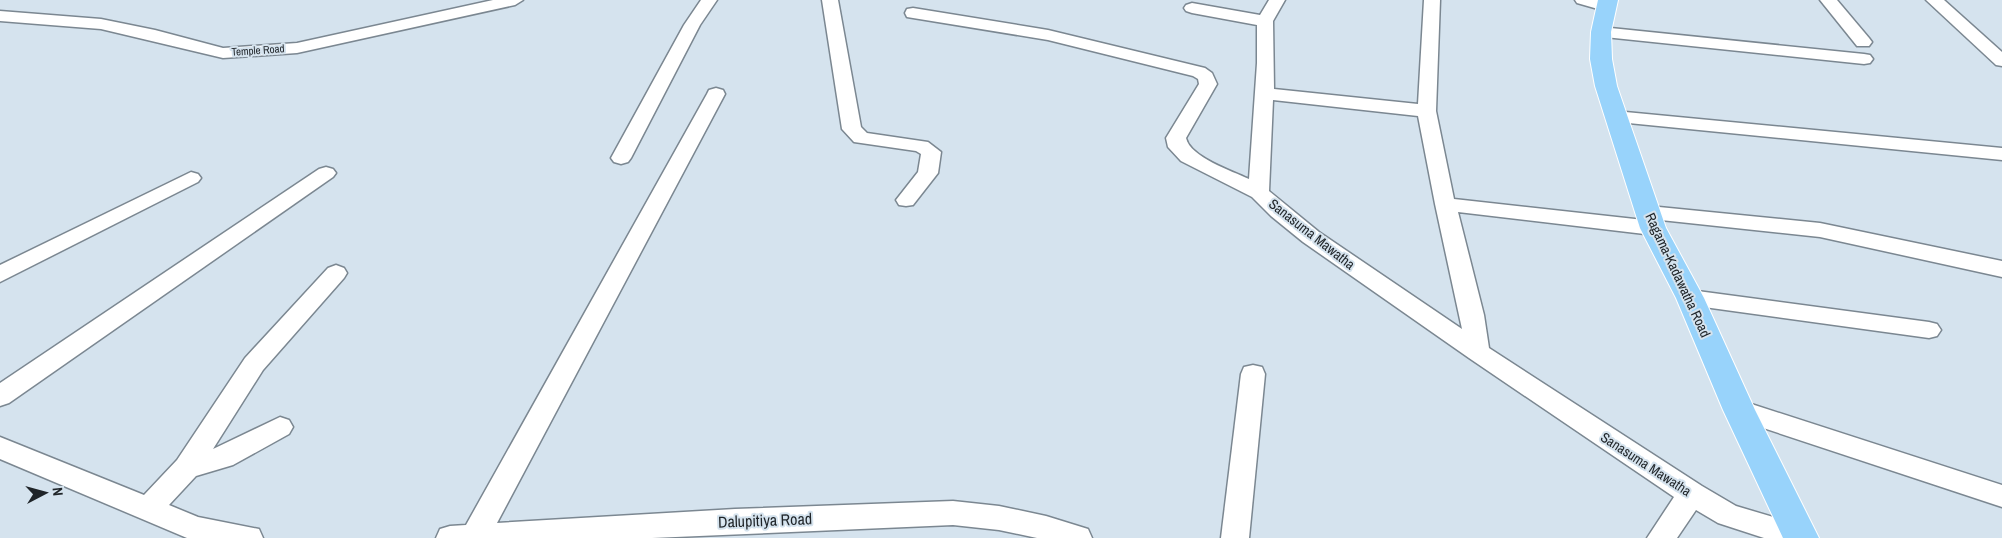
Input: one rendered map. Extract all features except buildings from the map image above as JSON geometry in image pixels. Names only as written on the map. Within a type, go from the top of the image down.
[{"type":"main road","name":"Ragama-Kadawatha Road","points":[[1599,9],[1601,59],[1614,117],[1651,221],[1690,298],[1739,410],[1800,538]]},
{"type":"street","name":"Temple Road","points":[[0,16],[101,24],[155,35],[179,43],[223,53],[297,48],[512,0]]},
{"type":"street","points":[[621,158],[692,25],[709,0]]},
{"type":"street","points":[[830,0],[852,128],[861,138],[921,146],[931,152],[928,173],[906,200]]},
{"type":"street","name":"Sanasuma Mawatha","points":[[1277,0],[1265,21],[1264,93],[1259,192],[1278,211],[1311,237],[1478,352],[1692,494],[1728,515],[1800,538]]},
{"type":"street","points":[[1432,0],[1427,111],[1445,204],[1472,315],[1478,352]]},
{"type":"street","points":[[1599,9],[1864,51],[1828,0]]},
{"type":"street","points":[[1934,0],[2002,62]]},
{"type":"street","points":[[1192,8],[1265,21]]},
{"type":"street","points":[[913,13],[1048,35],[1199,72],[1206,77],[1208,84],[1176,138],[1178,147],[1188,157],[1259,192]]},
{"type":"street","points":[[1264,93],[1427,111]]},
{"type":"street","points":[[466,537],[716,94]]},
{"type":"street","points":[[1614,117],[2002,154]]},
{"type":"street","points":[[0,396],[326,173]]},
{"type":"street","points":[[0,274],[191,178]]},
{"type":"street","points":[[1445,204],[1651,221],[1820,230],[2002,270]]},
{"type":"street","points":[[148,509],[186,468],[254,364],[336,273]]},
{"type":"street","points":[[1690,298],[1929,330]]},
{"type":"street","points":[[1235,538],[1253,374]]},
{"type":"street","points":[[1739,410],[2002,496]]},
{"type":"street","points":[[186,468],[224,457],[280,427]]},
{"type":"street","points":[[0,448],[196,529],[249,538]]},
{"type":"street","points":[[1660,538],[1692,494]]},
{"type":"street","name":"Dalupitiya Road","points":[[466,537],[710,530],[952,513],[999,518],[1046,528],[1078,538]]}]
